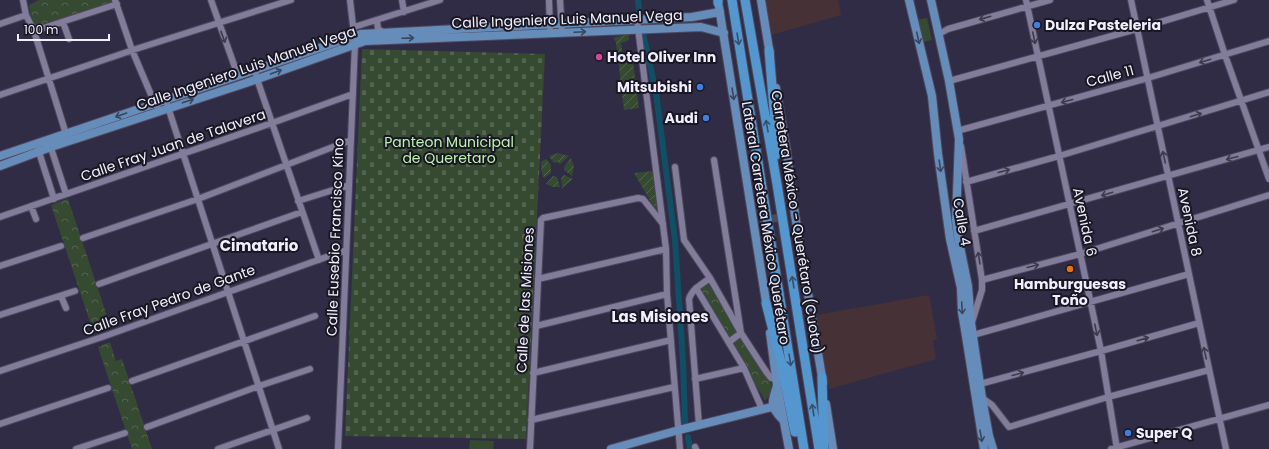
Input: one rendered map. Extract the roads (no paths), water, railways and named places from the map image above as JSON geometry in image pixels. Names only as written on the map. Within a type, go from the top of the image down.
[{"type":"highway","name":"Carretera México - Querétaro (Cuota)","points":[[732,0],[804,449]]},
{"type":"highway","name":"Carretera México - Querétaro (Cuota)","points":[[745,0],[777,184],[819,449]]},
{"type":"highway","points":[[769,50],[776,134],[777,184]]},
{"type":"highway","points":[[766,302],[800,449]]},
{"type":"highway","points":[[822,377],[824,449]]},
{"type":"main road","points":[[761,0],[786,147],[791,215],[822,377],[833,449]]},
{"type":"main road","name":"Calle 4","points":[[909,0],[932,96],[950,240],[962,288],[962,312],[984,449]]},
{"type":"main road","name":"Calle 4","points":[[931,0],[949,81],[958,135],[956,220],[968,286],[971,323],[982,398],[993,449]]},
{"type":"main road","name":"Calle Ingeniero Luis Manuel Vega","points":[[49,144],[66,134],[155,104],[167,104],[246,83],[355,35],[375,40],[550,29],[637,20],[692,17],[719,4]]},
{"type":"main road","name":"Lateral Carretera México Querétaro","points":[[719,4],[757,222],[777,382],[789,449]]},
{"type":"main road","name":"Calle Ingeniero Luis Manuel Vega","points":[[562,28],[638,29],[701,27],[724,33]]},
{"type":"main road","name":"Calle Ingeniero Luis Manuel Vega","points":[[0,166],[49,144],[160,111],[167,104],[240,75],[355,35],[383,32],[550,29]]},
{"type":"main road","name":"Calle Ingeniero Luis Manuel Vega","points":[[0,156],[38,148]]},
{"type":"main road","points":[[777,382],[772,407],[783,420]]},
{"type":"main road","points":[[611,449],[678,430],[772,407]]},
{"type":"street","points":[[30,0],[23,1],[26,15],[34,31],[66,134]]},
{"type":"street","points":[[211,0],[218,23],[240,75],[246,83]]},
{"type":"street","points":[[0,95],[132,50],[291,0]]},
{"type":"street","name":"Calle Eusebio Francisco Kino","points":[[338,449],[355,35],[350,0]]},
{"type":"street","points":[[402,0],[404,12]]},
{"type":"street","points":[[355,35],[377,20],[440,0]]},
{"type":"street","points":[[549,0],[550,29]]},
{"type":"street","points":[[560,0],[562,28]]},
{"type":"street","points":[[939,34],[948,29],[1027,3],[1050,0]]},
{"type":"street","name":"Avenida 8","points":[[1131,0],[1226,449]]},
{"type":"street","points":[[1207,0],[1269,179]]},
{"type":"street","points":[[949,81],[1137,29],[1234,0]]},
{"type":"street","points":[[34,31],[116,2],[132,50],[155,104],[160,111]]},
{"type":"street","name":"Avenida 6","points":[[1027,3],[1101,351],[1115,448]]},
{"type":"street","points":[[0,24],[26,15]]},
{"type":"street","points":[[377,20],[378,28],[383,32]]},
{"type":"street","points":[[637,20],[664,225],[667,294],[680,449]]},
{"type":"street","points":[[63,22],[69,39]]},
{"type":"street","name":"Calle 11","points":[[958,135],[1049,105],[1148,78],[1269,41]]},
{"type":"street","points":[[255,70],[286,166],[319,260]]},
{"type":"street","points":[[966,182],[1158,127],[1269,92]]},
{"type":"street","name":"Calle Fray Juan de Talavera","points":[[0,217],[272,124],[353,94]]},
{"type":"street","points":[[167,104],[279,449]]},
{"type":"street","points":[[958,135],[963,155],[982,280],[982,290],[971,323]]},
{"type":"street","points":[[83,238],[198,199],[350,140]]},
{"type":"street","points":[[49,144],[66,194]]},
{"type":"street","points":[[974,231],[1269,147]]},
{"type":"street","points":[[38,148],[54,199]]},
{"type":"street","points":[[714,160],[741,333]]},
{"type":"street","points":[[674,167],[683,236],[686,244],[710,278],[741,333],[767,373],[777,382]]},
{"type":"street","points":[[298,201],[349,185]]},
{"type":"street","points":[[982,280],[1080,254],[1269,195]]},
{"type":"street","name":"Calle de las Misiones","points":[[530,449],[540,224],[543,218],[640,198],[645,201],[664,225]]},
{"type":"street","points":[[31,206],[36,219]]},
{"type":"street","points":[[99,284],[302,212]]},
{"type":"street","points":[[0,266],[61,246]]},
{"type":"street","points":[[538,279],[666,249]]},
{"type":"street","points":[[48,250],[50,258]]},
{"type":"street","name":"Calle Fray Pedro de Gante","points":[[0,371],[105,336],[346,250]]},
{"type":"street","points":[[973,335],[1189,274]]},
{"type":"street","points":[[698,425],[689,298],[696,288],[710,278]]},
{"type":"street","points":[[696,288],[744,368],[762,409]]},
{"type":"street","points":[[0,315],[75,291]]},
{"type":"street","points":[[536,326],[667,294]]},
{"type":"street","points":[[61,296],[66,308]]},
{"type":"street","points":[[132,381],[315,316]]},
{"type":"street","points":[[980,384],[1199,323]]},
{"type":"street","points":[[729,342],[741,333]]},
{"type":"street","points":[[533,373],[671,340]]},
{"type":"street","points":[[695,379],[744,368]]},
{"type":"street","points":[[147,427],[310,369]]},
{"type":"street","points":[[982,398],[992,405],[1009,427],[1108,397],[1209,370]]},
{"type":"street","points":[[532,420],[674,387]]},
{"type":"street","points":[[0,424],[108,388]]},
{"type":"street","points":[[1115,448],[1269,405]]},
{"type":"street","points":[[218,449],[307,418]]},
{"type":"street","points":[[76,449],[125,433]]},
{"type":"waterway","points":[[638,0],[640,17]]},
{"type":"waterway","points":[[643,33],[656,93],[675,240],[683,362],[685,423]]},
{"type":"waterway","points":[[688,437],[690,449]]},
{"type":"tunnel","points":[[760,221],[787,216]]},
{"type":"place","name":"Dulza Pasteleria","points":[[1037,25]]},
{"type":"place","name":"Hotel Oliver Inn","points":[[599,57]]},
{"type":"place","name":"Mitsubishi","points":[[700,87]]},
{"type":"place","name":"Audi","points":[[706,118]]},
{"type":"place","name":"Hamburguesas Toño","points":[[1070,269]]},
{"type":"place","name":"Super Q","points":[[1128,433]]},
{"type":"district","name":"Cimatario","points":[[259,245]]},
{"type":"district","name":"Las Misiones","points":[[660,316]]},
{"type":"park label","name":"Panteon Municipal de Queretaro","points":[[449,150]]}]
